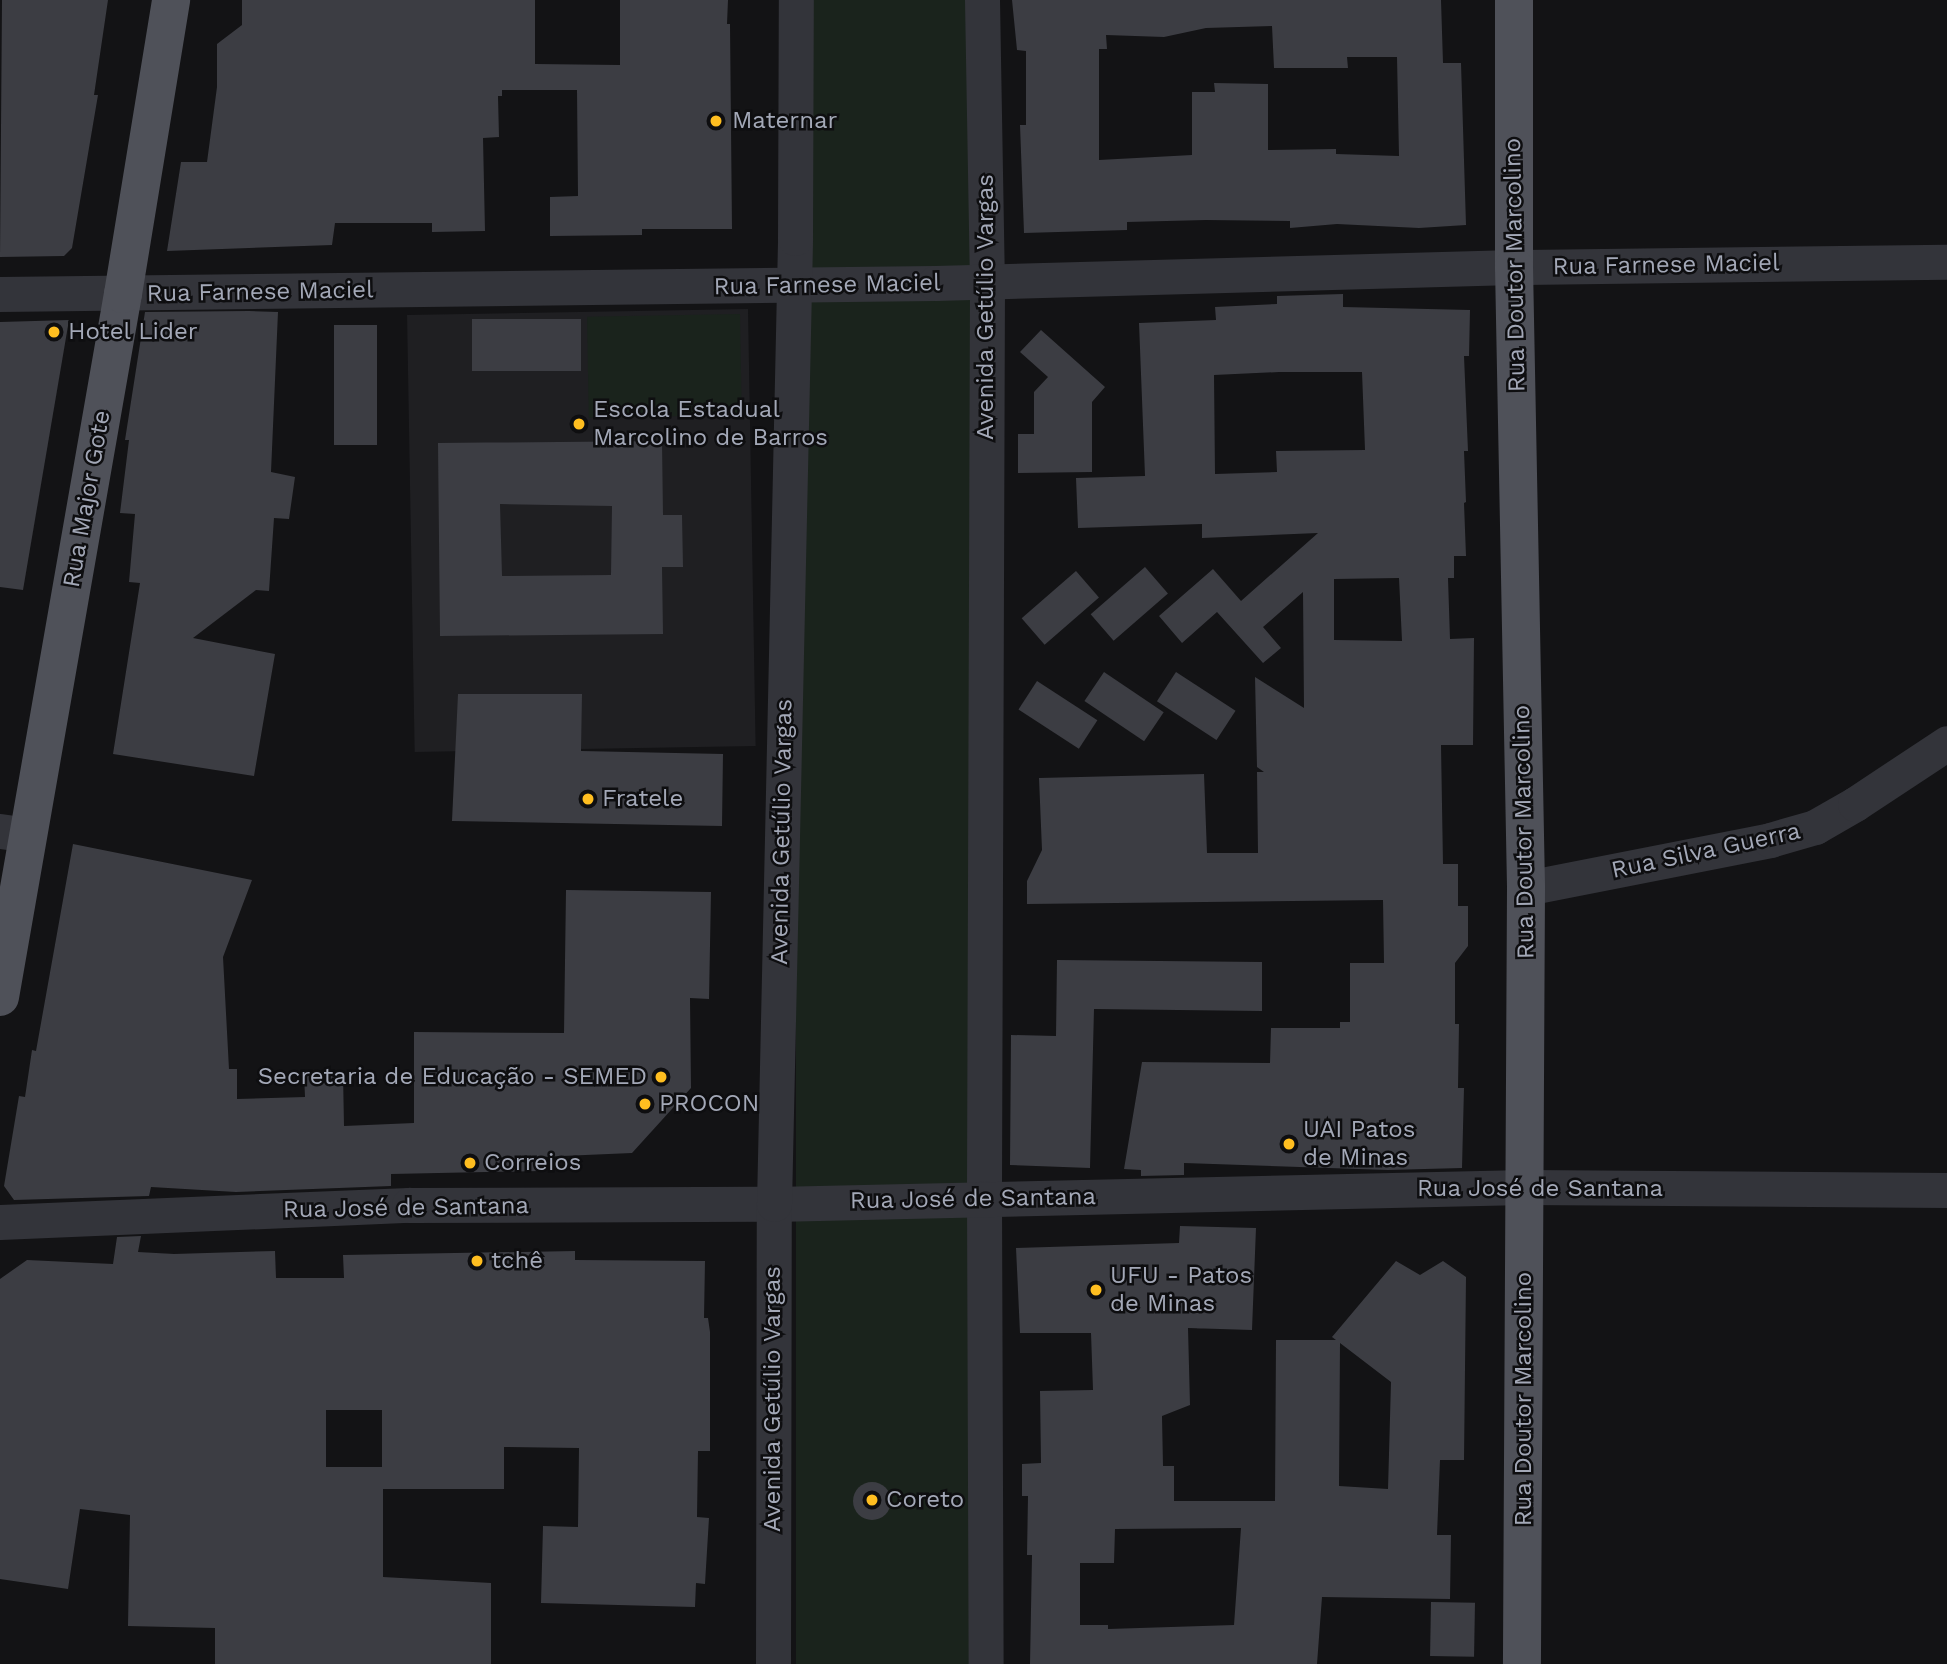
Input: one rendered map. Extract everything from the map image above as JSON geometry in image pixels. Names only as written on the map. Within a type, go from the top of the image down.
[{"type":"main road","name":"Rua Major Gote","points":[[0,997],[14,833],[123,294],[171,0]]},
{"type":"main road","name":"Rua Doutor Marcolino","points":[[1514,0],[1514,267],[1526,888],[1522,1664]]},
{"type":"street","name":"Avenida Getúlio Vargas","points":[[773,1664],[774,1203],[794,285],[796,0]]},
{"type":"street","name":"Avenida Getúlio Vargas","points":[[982,0],[987,282],[984,1198],[986,1664]]},
{"type":"street","name":"Rua Farnese Maciel","points":[[0,294],[987,282],[1514,267],[1947,262]]},
{"type":"street","name":"Rua Silva Guerra","points":[[1526,888],[1770,840],[1815,827],[1947,743]]},
{"type":"street","name":"Rua José de Santana","points":[[0,1222],[408,1205],[774,1203],[1525,1187],[1947,1191]]},
{"type":"shaded area","points":[[796,0],[982,0],[982,1664],[796,1664]]},
{"type":"shaded area","name":"Escola Estadual Marcolino de Barros","points":[[748,309],[756,746],[415,752],[407,315]]},
{"type":"shaded area","points":[[740,314],[742,415],[589,418],[587,317]]},
{"type":"building","points":[[2,0],[108,0],[94,95],[98,95],[72,248],[64,256],[0,257]]},
{"type":"building","points":[[242,0],[535,0],[535,64],[620,65],[620,0],[728,0],[732,229],[642,229],[642,235],[550,236],[550,197],[578,196],[577,90],[502,90],[502,96],[498,96],[499,137],[483,138],[485,231],[432,232],[432,223],[335,223],[332,245],[167,251],[181,162],[207,162],[217,87],[217,44],[242,25]]},
{"type":"building","points":[[1012,0],[1441,0],[1443,63],[1461,63],[1466,225],[1419,228],[1337,224],[1290,228],[1290,221],[1206,220],[1127,222],[1127,230],[1024,233],[1020,125],[1026,125],[1026,51],[1017,50]],"holes":[[[1272,26],[1274,68],[1348,68],[1347,57],[1397,57],[1399,156],[1336,154],[1336,149],[1268,150],[1268,84],[1214,83],[1215,92],[1192,92],[1192,155],[1099,160],[1099,49],[1107,49],[1106,35],[1164,37],[1206,28]]]},
{"type":"building","points":[[1343,294],[1343,307],[1470,310],[1469,356],[1464,356],[1468,451],[1464,451],[1466,556],[1454,556],[1454,578],[1448,578],[1450,639],[1474,638],[1473,745],[1441,745],[1443,864],[1458,864],[1458,906],[1468,906],[1468,946],[1455,963],[1455,1024],[1459,1024],[1458,1088],[1464,1088],[1462,1168],[1388,1170],[1184,1163],[1184,1175],[1141,1176],[1141,1170],[1124,1169],[1142,1062],[1270,1063],[1271,1028],[1340,1028],[1340,1022],[1350,1022],[1350,963],[1384,963],[1383,900],[1027,904],[1027,881],[1042,850],[1039,778],[1204,774],[1207,853],[1258,853],[1257,772],[1264,772],[1257,767],[1255,677],[1304,708],[1303,592],[1263,627],[1281,648],[1263,663],[1217,612],[1182,643],[1159,616],[1213,569],[1241,601],[1318,533],[1202,538],[1202,524],[1078,528],[1076,478],[1145,476],[1139,323],[1216,320],[1215,307],[1277,304],[1277,296]],"holes":[[[1362,372],[1365,450],[1276,451],[1277,472],[1215,474],[1214,375]],[[1399,578],[1402,641],[1334,640],[1334,579]]]},
{"type":"building","points":[[145,312],[278,312],[271,472],[295,477],[289,519],[274,518],[269,591],[256,590],[193,638],[275,654],[254,776],[113,754],[140,583],[129,582],[135,514],[120,513],[129,440],[125,440]]},
{"type":"building","points":[[472,319],[581,319],[581,371],[472,371]]},
{"type":"building","points":[[69,320],[23,590],[0,587],[0,322]]},
{"type":"building","points":[[334,325],[377,325],[377,445],[334,445]]},
{"type":"building","points":[[1041,330],[1105,387],[1092,402],[1092,472],[1018,473],[1018,434],[1034,434],[1034,392],[1048,377],[1020,352]]},
{"type":"building","points":[[662,441],[663,515],[682,515],[683,567],[662,567],[663,634],[440,636],[438,443]],"holes":[[[500,504],[612,506],[611,575],[502,576]]]},
{"type":"building","points":[[1145,567],[1168,593],[1114,641],[1091,614]]},
{"type":"building","points":[[1076,571],[1099,597],[1045,645],[1022,618]]},
{"type":"building","points":[[1104,672],[1164,712],[1144,741],[1084,701]]},
{"type":"building","points":[[1176,672],[1236,711],[1216,740],[1157,701]]},
{"type":"building","points":[[1037,681],[1097,720],[1079,749],[1018,710]]},
{"type":"building","name":"Fratele","points":[[458,694],[582,694],[581,751],[723,754],[722,826],[452,821]]},
{"type":"building","points":[[73,844],[252,880],[223,957],[229,1069],[237,1069],[237,1099],[305,1097],[304,1074],[343,1073],[344,1126],[414,1123],[414,1032],[564,1033],[566,890],[711,892],[709,999],[690,998],[691,1088],[632,1153],[539,1157],[539,1171],[391,1174],[391,1186],[236,1192],[151,1187],[149,1196],[14,1200],[4,1186],[19,1096],[25,1097],[32,1050],[36,1051]]},
{"type":"building","points":[[1057,960],[1262,962],[1262,1011],[1094,1009],[1090,1168],[1010,1165],[1011,1035],[1056,1036]]},
{"type":"building","points":[[1180,1226],[1256,1228],[1252,1330],[1188,1328],[1190,1405],[1162,1416],[1163,1466],[1174,1466],[1174,1501],[1275,1501],[1276,1340],[1336,1340],[1332,1337],[1396,1261],[1420,1275],[1443,1261],[1466,1277],[1464,1460],[1440,1460],[1437,1535],[1451,1535],[1450,1599],[1322,1597],[1317,1664],[1030,1664],[1032,1555],[1027,1555],[1028,1496],[1022,1496],[1022,1464],[1041,1463],[1040,1391],[1093,1390],[1091,1333],[1020,1333],[1016,1248],[1179,1243]],"holes":[[[1340,1343],[1391,1382],[1388,1489],[1339,1486]],[[1241,1528],[1234,1625],[1108,1629],[1108,1625],[1080,1625],[1080,1563],[1114,1563],[1115,1529]]]},
{"type":"building","points":[[141,1236],[138,1252],[174,1254],[275,1251],[276,1278],[344,1278],[343,1255],[575,1251],[575,1260],[705,1261],[704,1318],[708,1318],[710,1332],[710,1451],[698,1451],[697,1517],[709,1518],[705,1584],[696,1583],[695,1607],[541,1603],[543,1526],[578,1527],[579,1448],[504,1447],[504,1489],[383,1489],[383,1577],[491,1583],[491,1664],[215,1664],[215,1628],[128,1626],[130,1515],[80,1509],[68,1589],[0,1579],[0,1279],[27,1260],[113,1264],[117,1237]],"holes":[[[326,1410],[382,1410],[382,1467],[326,1467]]]},
{"type":"building","name":"Coreto","points":[[872,1482],[885,1488],[891,1501],[885,1514],[872,1520],[859,1514],[853,1501],[859,1488]]},
{"type":"building","points":[[1431,1602],[1475,1603],[1474,1657],[1430,1656]]},
{"type":"place","name":"Maternar","points":[[716,121]]},
{"type":"place","name":"Hotel Lider","points":[[54,332]]},
{"type":"place","name":"Escola Estadual Marcolino de Barros","points":[[579,424]]},
{"type":"place","name":"Fratele","points":[[588,799]]},
{"type":"place","name":"Secretaria de Educação - SEMED","points":[[661,1077]]},
{"type":"place","name":"PROCON","points":[[645,1104]]},
{"type":"place","name":"UAI Patos de Minas","points":[[1289,1144]]},
{"type":"place","name":"Correios","points":[[470,1163]]},
{"type":"place","name":"tchê","points":[[477,1261]]},
{"type":"place","name":"UFU - Patos de Minas","points":[[1096,1290]]},
{"type":"place","name":"Coreto","points":[[872,1500]]}]
